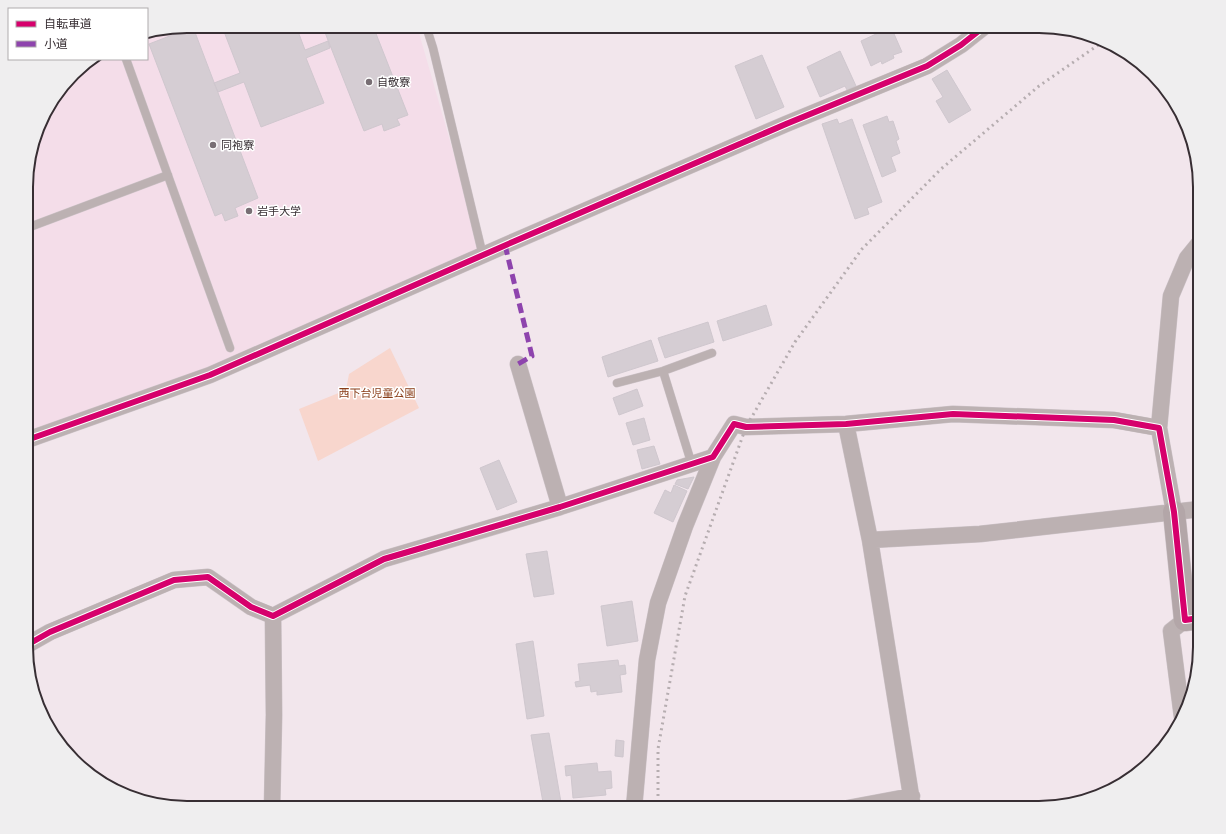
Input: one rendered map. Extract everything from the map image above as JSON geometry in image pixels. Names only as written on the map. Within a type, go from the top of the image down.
[{"type":"street","points":[[33,438],[210,375],[483,256],[515,240],[927,66],[961,45],[976,33]]},
{"type":"street","points":[[1181,707],[1171,631],[1192,619],[1159,428],[1171,296],[1187,258],[1193,251]]},
{"type":"street","points":[[518,364],[560,507]]},
{"type":"street","points":[[635,801],[647,660],[658,603],[685,526],[714,458],[734,424],[746,427],[846,424],[953,414],[1114,420],[1159,428]]},
{"type":"street","points":[[846,424],[870,540],[913,801]]},
{"type":"street","points":[[33,642],[50,632],[174,580],[208,577],[251,607],[274,616],[384,559],[560,507],[714,458]]},
{"type":"street","points":[[870,540],[980,534],[1193,509]]},
{"type":"street","points":[[272,801],[274,616]]},
{"type":"lane","points":[[428,33],[483,256]]},
{"type":"lane","points":[[126,60],[230,348]]},
{"type":"lane","points":[[33,226],[168,175]]},
{"type":"lane","points":[[617,383],[663,371],[712,353]]},
{"type":"lane","points":[[663,371],[692,465]]},
{"type":"shaded area","name":"岩手大学","points":[[177,33],[419,33],[483,256],[260,353],[33,431],[33,177],[38,147],[49,119],[59,101],[71,85],[85,71],[100,60],[148,60],[148,38]]},
{"type":"green space","name":"西下台児童公園","points":[[390,348],[419,408],[318,461],[299,409],[346,390],[349,374]]},
{"type":"building","name":"同袍寮","points":[[177,33],[195,33],[258,198],[235,208],[238,216],[225,221],[222,213],[215,216],[149,44]]},
{"type":"building","points":[[225,33],[299,33],[305,50],[328,41],[330,48],[306,58],[324,103],[261,127],[244,82],[218,92],[214,83],[240,73]]},
{"type":"building","name":"自敬寮","points":[[325,33],[376,33],[408,115],[397,119],[400,125],[384,131],[382,124],[364,131]]},
{"type":"building","points":[[878,33],[894,33],[902,52],[893,55],[894,58],[882,64],[881,61],[871,66],[861,41]]},
{"type":"building","points":[[840,51],[856,86],[847,90],[845,86],[820,97],[807,67]]},
{"type":"building","points":[[762,55],[784,107],[756,119],[735,66]]},
{"type":"building","points":[[947,70],[971,110],[949,123],[936,101],[943,97],[932,79]]},
{"type":"building","points":[[887,116],[889,122],[893,121],[899,139],[896,141],[900,153],[891,157],[896,171],[882,177],[863,125]]},
{"type":"building","points":[[837,119],[839,124],[852,119],[882,202],[867,208],[869,214],[855,219],[822,124]]},
{"type":"building","points":[[766,305],[772,325],[723,341],[717,321]]},
{"type":"building","points":[[708,322],[714,342],[665,358],[658,338]]},
{"type":"building","points":[[651,340],[658,361],[608,377],[602,357]]},
{"type":"building","points":[[637,389],[643,406],[619,415],[613,398]]},
{"type":"building","points":[[644,418],[650,440],[633,445],[626,423]]},
{"type":"building","points":[[654,446],[660,464],[642,469],[637,450]]},
{"type":"building","points":[[499,460],[517,502],[497,510],[480,468]]},
{"type":"building","points":[[694,477],[688,489],[675,484],[677,480]]},
{"type":"building","points":[[674,485],[687,491],[673,522],[654,513],[665,490],[671,493]]},
{"type":"building","points":[[547,551],[554,594],[534,597],[526,554]]},
{"type":"building","points":[[632,601],[638,641],[607,646],[601,606]]},
{"type":"building","points":[[533,641],[544,716],[527,719],[516,644]]},
{"type":"building","points":[[618,660],[619,666],[625,665],[626,674],[620,675],[622,692],[597,695],[597,691],[591,692],[590,685],[576,687],[575,682],[580,681],[578,664]]},
{"type":"building","points":[[549,733],[561,801],[543,801],[531,735]]},
{"type":"building","points":[[616,740],[624,741],[623,757],[615,756]]},
{"type":"building","points":[[597,763],[598,772],[611,771],[612,788],[605,789],[606,795],[573,798],[571,775],[566,776],[565,766]]},
{"type":"railway","points":[[658,801],[658,749],[685,596],[746,427],[795,342],[862,249],[941,169],[1039,86],[1098,45]]},
{"type":"marked path","points":[[505,245],[532,356],[518,364]]},
{"type":"cycle path","points":[[33,438],[210,375],[786,124],[927,66],[961,45],[976,33]]},
{"type":"cycle path","points":[[33,642],[50,632],[174,580],[208,577],[251,607],[273,616],[384,559],[560,507],[713,457],[734,424],[746,427],[846,424],[953,414],[1114,420],[1159,428],[1174,512],[1185,620],[1193,619]]},
{"type":"place","name":"自敬寮","points":[[369,82]]},
{"type":"place","name":"同袍寮","points":[[213,145]]},
{"type":"place","name":"岩手大学","points":[[249,211]]}]
